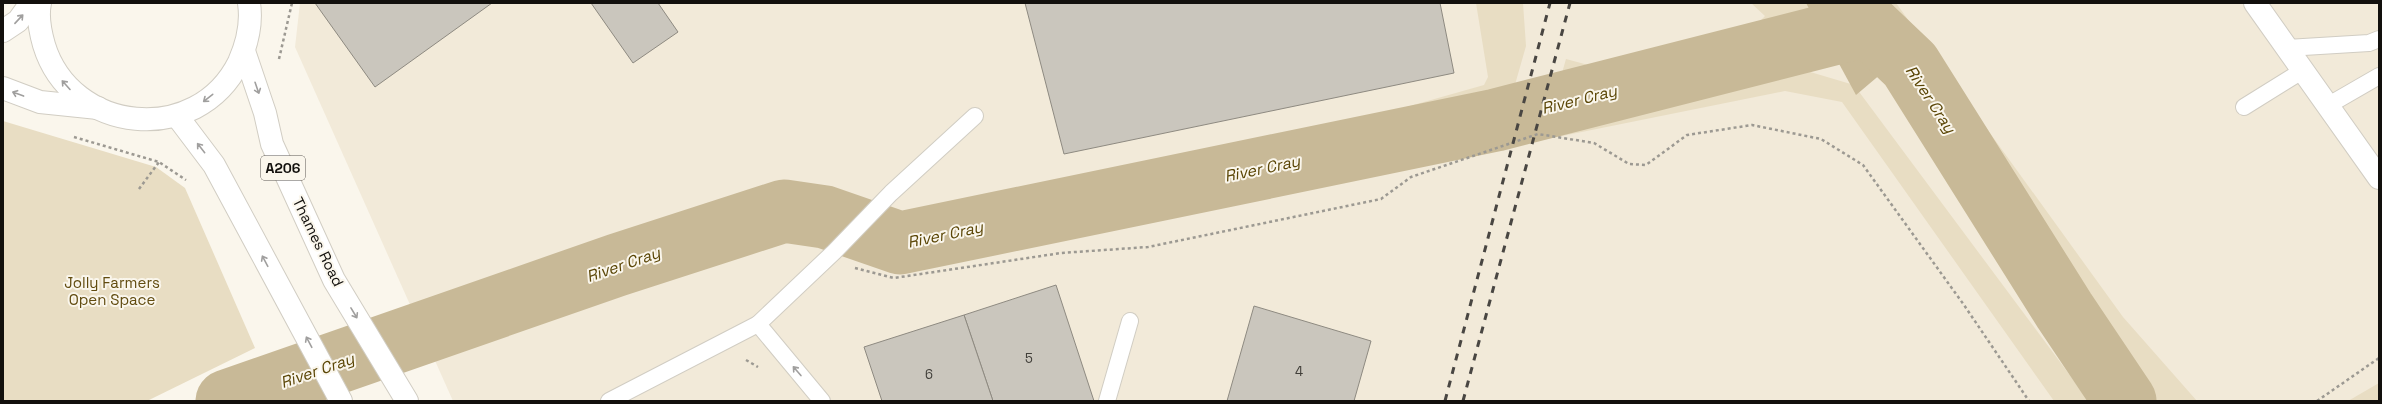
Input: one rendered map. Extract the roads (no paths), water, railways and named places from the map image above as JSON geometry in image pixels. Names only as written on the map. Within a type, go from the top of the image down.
[{"type":"main road","points":[[3,31],[18,21],[31,3]]},
{"type":"main road","points":[[40,3],[39,29],[48,58],[59,78],[73,93],[98,108],[120,117],[143,120],[177,116],[207,100],[224,85],[234,71],[244,51],[249,31],[249,3]]},
{"type":"main road","points":[[2255,3],[2379,178]]},
{"type":"main road","name":"Thames Road","points":[[244,51],[265,113],[272,144],[334,280],[406,401]]},
{"type":"main road","points":[[3,88],[40,102],[98,108]]},
{"type":"main road","points":[[177,116],[214,165],[341,401]]},
{"type":"lane","points":[[2287,48],[2369,43],[2379,39]]},
{"type":"lane","points":[[2244,107],[2302,71]]},
{"type":"lane","points":[[2327,106],[2379,76]]},
{"type":"lane","points":[[609,401],[758,324],[834,252],[871,213],[975,116]]},
{"type":"lane","points":[[1106,401],[1130,321]]},
{"type":"lane","points":[[758,324],[822,401]]},
{"type":"waterway","name":"River Cray","points":[[227,401],[617,265],[784,211],[825,217],[900,243],[1496,120],[1868,25],[1910,65],[2064,310],[2125,401]]},
{"type":"railway","points":[[1445,401],[1550,3]]},
{"type":"railway","points":[[1463,401],[1570,3]]},
{"type":"park label","name":"Jolly Farmers Open Space","points":[[112,292]]}]
